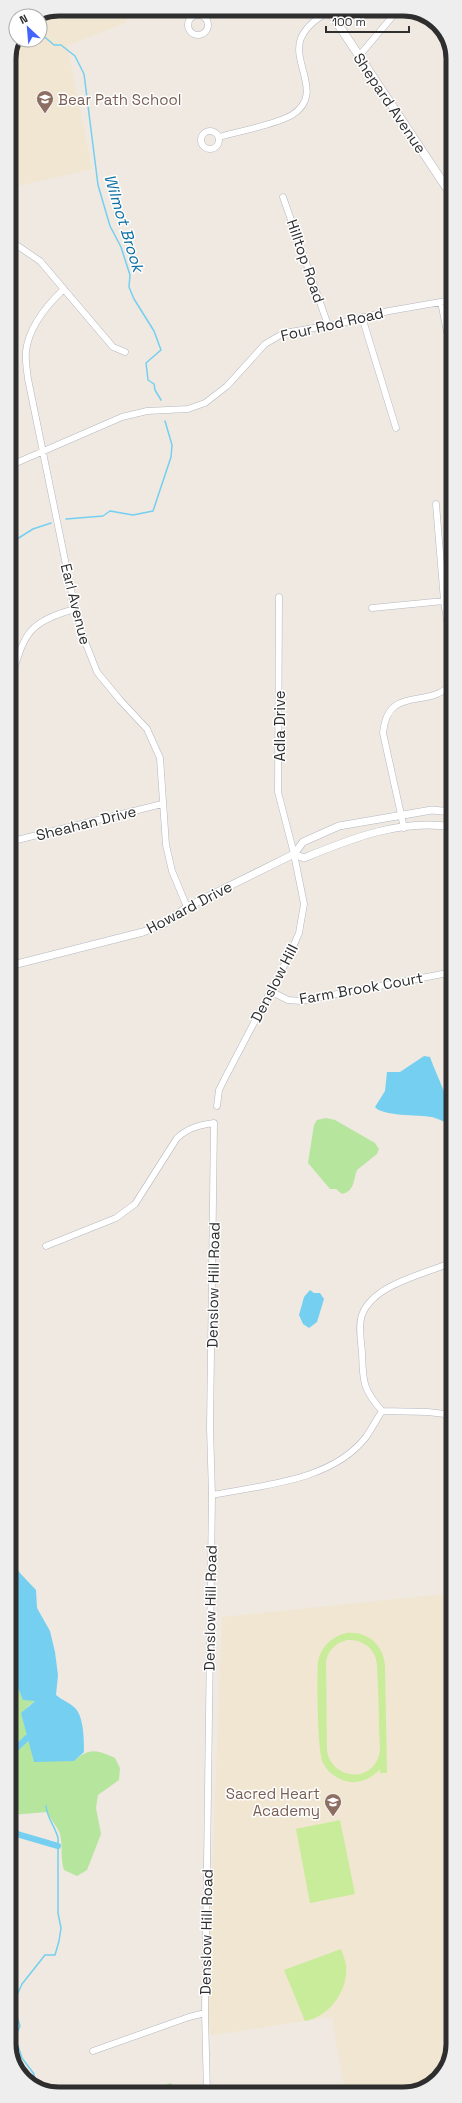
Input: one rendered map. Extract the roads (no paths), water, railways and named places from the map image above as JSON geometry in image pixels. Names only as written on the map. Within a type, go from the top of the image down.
[{"type":"main road","name":"Shepard Avenue","points":[[333,16],[446,187]]},
{"type":"street","points":[[218,137],[284,118],[299,109],[307,93],[307,82],[300,61],[301,39],[314,21],[321,16]]},
{"type":"street","points":[[359,56],[392,16]]},
{"type":"street","name":"Hilltop Road","points":[[283,197],[328,325]]},
{"type":"street","points":[[16,245],[40,261],[113,347],[125,352]]},
{"type":"street","name":"Earl Avenue","points":[[64,289],[48,304],[33,328],[26,351],[28,379],[44,451],[75,609],[84,639],[98,672],[120,700],[147,729],[160,758],[166,845],[172,871],[186,907]]},
{"type":"street","name":"Four Rod Road","points":[[16,463],[135,414],[188,409],[205,404],[227,386],[256,352],[272,339],[284,333],[446,301]]},
{"type":"street","points":[[441,302],[446,327]]},
{"type":"street","points":[[362,318],[396,428]]},
{"type":"street","points":[[436,504],[446,614]]},
{"type":"street","name":"Adla Drive","points":[[280,597],[278,792],[294,854]]},
{"type":"street","points":[[372,608],[444,601]]},
{"type":"street","points":[[16,663],[24,638],[36,624],[52,615],[75,609]]},
{"type":"street","points":[[404,828],[383,733],[384,720],[391,707],[402,702],[446,691]]},
{"type":"street","name":"Sheahan Drive","points":[[16,840],[162,804]]},
{"type":"street","name":"Howard Drive","points":[[16,964],[143,932],[164,924],[186,907],[294,854],[303,842],[339,826],[432,810],[446,811]]},
{"type":"street","name":"Howard Drive","points":[[294,854],[304,858],[352,838],[404,828],[440,825],[446,826]]},
{"type":"street","name":"Denslow Hill","points":[[217,1106],[219,1090],[300,933],[304,904],[294,854]]},
{"type":"street","name":"Farm Brook Court","points":[[270,991],[288,1000],[301,1001],[446,973]]},
{"type":"street","name":"Denslow Hill Road","points":[[46,1246],[116,1218],[135,1204],[176,1138],[185,1130],[199,1125],[214,1123],[210,1428],[212,1494],[205,2013],[207,2087]]},
{"type":"street","points":[[382,1411],[370,1396],[363,1382],[362,1316],[369,1302],[382,1291],[446,1265]]},
{"type":"street","points":[[212,1494],[310,1475],[335,1464],[365,1437],[382,1411]]},
{"type":"street","points":[[382,1411],[428,1412],[446,1415]]},
{"type":"street","points":[[93,2051],[182,2019],[205,2013]]},
{"type":"water","points":[[424,1056],[430,1057],[446,1096],[446,1122],[432,1117],[392,1114],[379,1110],[375,1107],[385,1091],[387,1072],[400,1072]]},
{"type":"water","points":[[310,1290],[314,1293],[320,1293],[324,1299],[317,1322],[309,1328],[303,1324],[299,1315],[304,1297]]},
{"type":"water","points":[[16,1564],[19,1572],[36,1590],[37,1608],[50,1631],[55,1652],[58,1675],[56,1695],[75,1708],[78,1712],[83,1729],[84,1752],[74,1761],[34,1762],[21,1713],[35,1701],[23,1700],[16,1684]]},
{"type":"waterway","name":"Wilmot Brook","points":[[48,40],[54,45],[61,45],[75,56],[84,74],[98,185],[110,226],[121,247],[130,275],[129,287],[134,299],[154,331],[161,350],[146,363],[148,380],[154,384],[155,390],[161,400]]},
{"type":"waterway","name":"Wilmot Brook","points":[[66,519],[103,516],[110,511],[133,515],[153,511],[171,457],[172,445],[165,421]]},
{"type":"waterway","name":"Wilmot Brook","points":[[16,540],[33,529],[51,523]]},
{"type":"waterway","points":[[16,1748],[27,1738],[34,1736]]},
{"type":"waterway","name":"Wilmot Brook","points":[[16,1997],[22,1984],[45,1955],[55,1955],[59,1941],[61,1928],[58,1913],[58,1838],[46,1806]]},
{"type":"waterway","points":[[16,1834],[58,1846]]},
{"type":"waterway","name":"Wilmot Brook","points":[[16,2013],[20,2026],[16,2035]]},
{"type":"waterway","name":"Wilmot Brook","points":[[16,2040],[22,2058],[34,2074],[34,2078]]},
{"type":"place","name":"Bear Path School","points":[[45,114]]},
{"type":"place","name":"Sacred Heart Academy","points":[[333,1817]]}]
